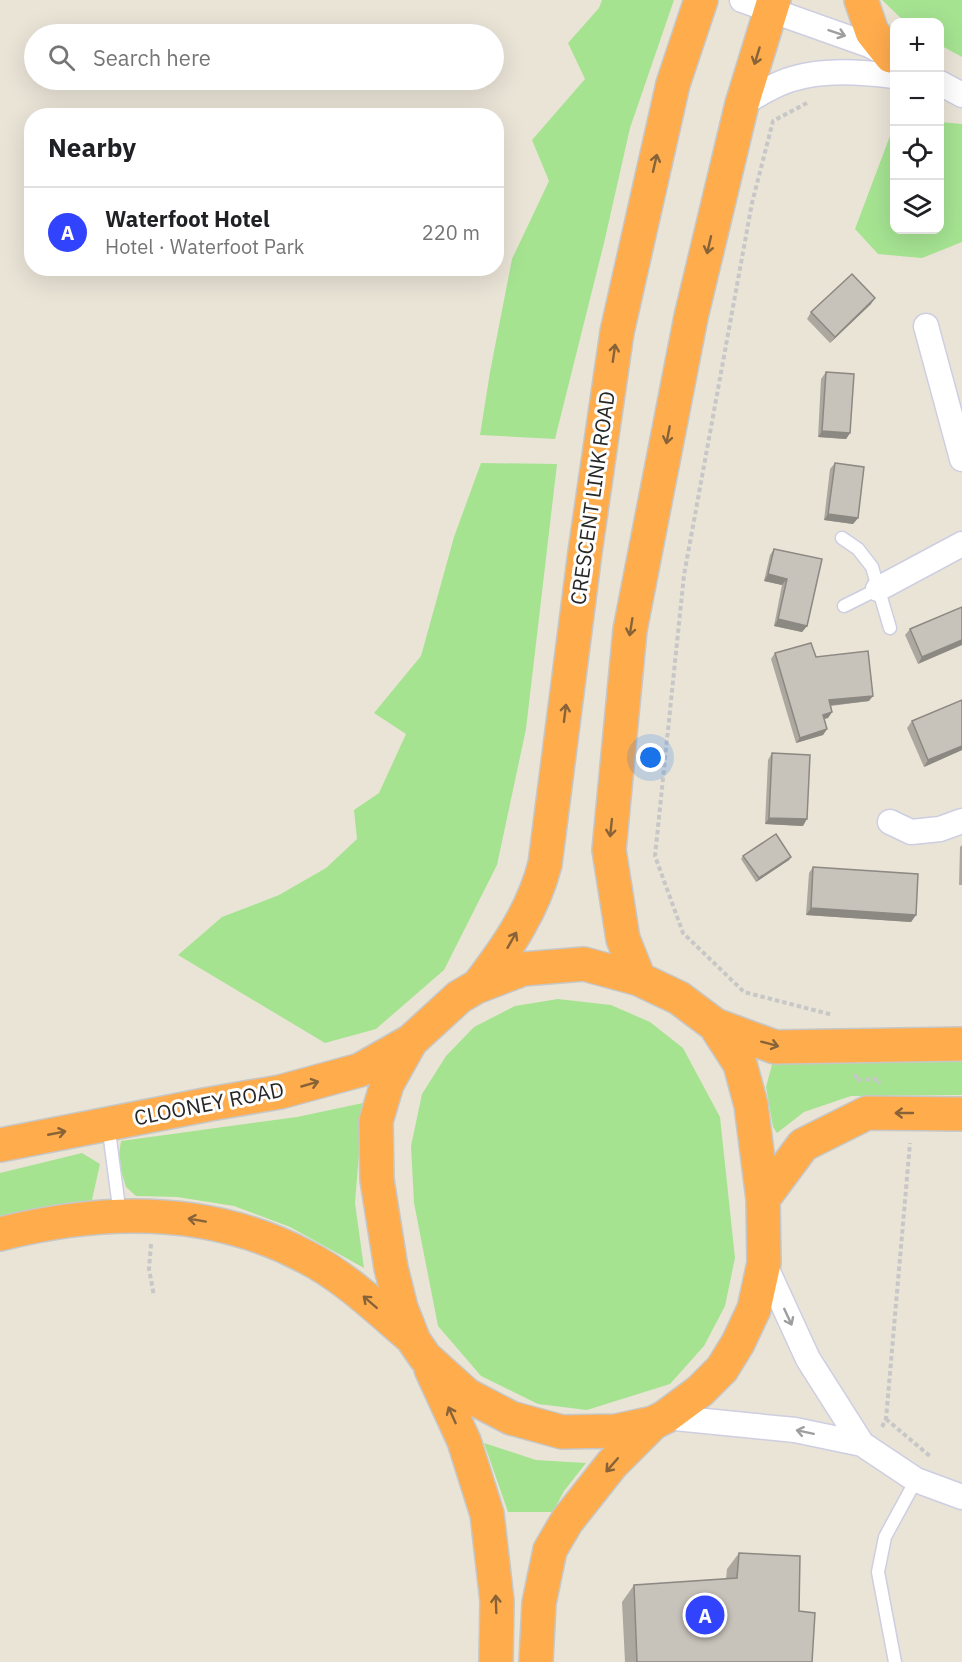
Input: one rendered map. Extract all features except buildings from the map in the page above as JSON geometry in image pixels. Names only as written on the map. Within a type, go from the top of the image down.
[{"type":"highway","name":"CRESCENT LINK ROAD","points":[[476,987],[508,947],[530,908],[545,864],[585,552],[617,332],[673,84],[701,0]]},
{"type":"highway","points":[[861,0],[872,32],[890,59]]},
{"type":"highway","points":[[639,979],[623,939],[609,850],[630,630],[691,317],[742,104],[762,4]]},
{"type":"highway","points":[[496,1662],[497,1601],[488,1514],[464,1441],[401,1308],[391,1268],[377,1180],[376,1121],[387,1084],[411,1041],[459,997],[476,987],[523,969],[584,964],[639,979],[679,998],[715,1025],[775,1047],[962,1044]]},
{"type":"highway","points":[[536,1662],[539,1604],[550,1550],[567,1521],[612,1464],[659,1420],[700,1391],[722,1369],[754,1310],[764,1263],[763,1199],[752,1105],[740,1064],[715,1025]]},
{"type":"highway","name":"CLOONEY ROAD","points":[[0,1145],[280,1092],[360,1070],[411,1041]]},
{"type":"highway","points":[[763,1199],[803,1145],[867,1113],[962,1114]]},
{"type":"highway","points":[[0,1234],[22,1228],[120,1215],[192,1218],[251,1232],[307,1257],[364,1296],[467,1395],[512,1418],[562,1432],[616,1431],[659,1420]]},
{"type":"street","points":[[762,4],[869,45],[890,62]]},
{"type":"street","points":[[742,104],[791,79],[818,73],[872,73],[890,65]]},
{"type":"street","points":[[944,86],[962,95]]},
{"type":"street","points":[[926,326],[962,459]]},
{"type":"street","points":[[878,589],[962,544]]},
{"type":"street","points":[[890,822],[911,832],[940,829],[962,820]]},
{"type":"street","points":[[764,1263],[808,1359],[867,1447]]},
{"type":"street","points":[[659,1420],[795,1430],[867,1447],[916,1480],[962,1497]]},
{"type":"lane","points":[[842,538],[858,549],[872,567],[890,628]]},
{"type":"lane","points":[[844,606],[878,589]]},
{"type":"lane","points":[[108,1123],[120,1215]]},
{"type":"lane","points":[[895,1662],[878,1572],[885,1537],[916,1480]]},
{"type":"path","points":[[813,99],[773,121],[752,203],[684,575],[655,856],[682,933],[744,992],[839,1016]]},
{"type":"path","points":[[867,1447],[886,1419],[910,1139]]},
{"type":"path","points":[[153,1216],[149,1269],[154,1296]]},
{"type":"path","points":[[886,1419],[940,1464]]},
{"type":"green space","points":[[602,0],[674,0],[630,128],[555,439],[480,435],[512,259],[549,181],[532,140],[585,79],[568,43],[599,8]]},
{"type":"green space","points":[[882,0],[962,0],[962,57],[944,47],[944,18],[901,18]]},
{"type":"green space","points":[[944,122],[962,124],[962,242],[922,258],[878,254],[855,229],[890,136],[890,234],[944,234]]},
{"type":"green space","points":[[481,463],[557,464],[526,729],[497,865],[444,970],[376,1029],[325,1043],[178,955],[222,917],[279,895],[326,868],[357,839],[354,810],[379,793],[406,734],[374,713],[421,656],[454,537]]},
{"type":"green space","points":[[558,999],[611,1005],[650,1022],[683,1048],[720,1117],[735,1258],[725,1306],[704,1346],[670,1384],[587,1410],[538,1404],[481,1376],[438,1326],[414,1203],[411,1146],[422,1094],[446,1056],[474,1027],[515,1006]]},
{"type":"green space","points":[[962,1059],[962,1095],[851,1096],[804,1112],[777,1133],[773,1127],[766,1087],[773,1061]]},
{"type":"green space","points":[[363,1103],[355,1203],[364,1268],[290,1227],[234,1206],[177,1197],[136,1196],[126,1187],[118,1161],[121,1141],[297,1117]]},
{"type":"green space","points":[[82,1153],[100,1164],[92,1200],[0,1217],[0,1173]]},
{"type":"green space","points":[[484,1443],[536,1460],[586,1463],[564,1491],[553,1512],[508,1512]]},
{"type":"place","name":"Waterfoot Hotel","points":[[705,1615]]}]
